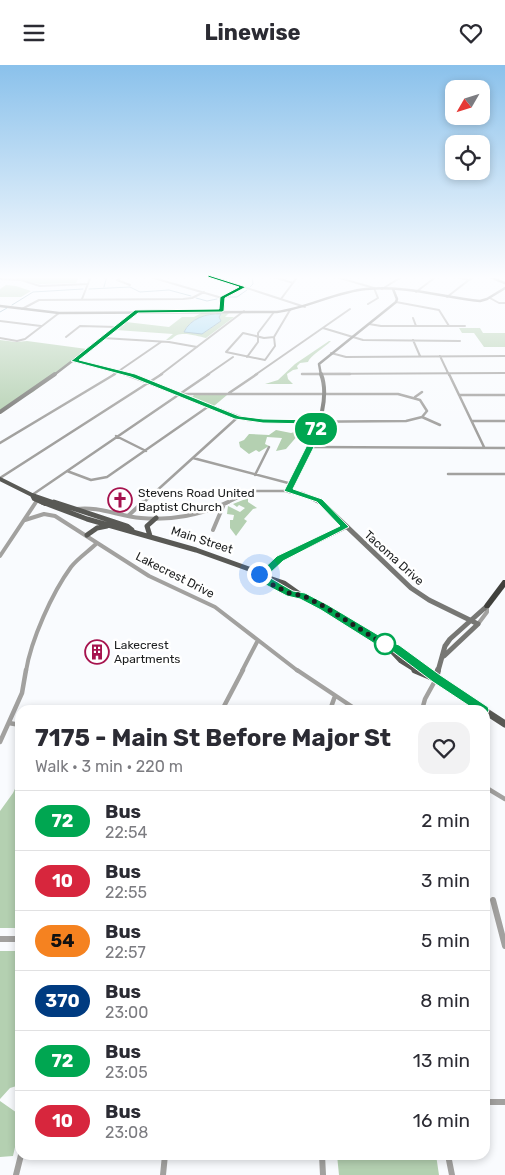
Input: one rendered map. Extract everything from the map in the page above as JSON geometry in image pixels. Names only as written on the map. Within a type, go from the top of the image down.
[{"type":"highway","points":[[487,606],[505,582]]},
{"type":"main road","name":"Main Street","points":[[0,479],[32,495],[127,526],[134,531]]},
{"type":"main road","name":"Main Street","points":[[32,495],[36,500],[110,526],[213,554],[261,576],[269,583],[291,594],[302,595],[387,646],[390,652],[424,676],[436,679],[476,705]]},
{"type":"main road","points":[[150,536],[147,526],[156,519]]},
{"type":"main road","points":[[87,535],[97,528],[110,526]]},
{"type":"main road","name":"Main Street","points":[[490,714],[504,723]]},
{"type":"street","points":[[0,338],[23,340],[39,328]]},
{"type":"street","points":[[66,337],[78,328]]},
{"type":"street","points":[[0,412],[74,361],[116,328]]},
{"type":"street","points":[[0,479],[151,382],[222,328]]},
{"type":"street","points":[[247,357],[258,342],[258,335],[263,328]]},
{"type":"street","points":[[274,337],[276,346],[267,359],[263,360],[228,353],[226,350],[242,333],[258,335],[264,338],[274,337],[281,328]]},
{"type":"street","points":[[229,393],[323,328],[364,341],[460,341]]},
{"type":"street","points":[[288,491],[310,447],[324,394],[324,384],[319,364],[364,328]]},
{"type":"street","points":[[103,338],[162,342],[196,347]]},
{"type":"street","points":[[413,340],[420,356]]},
{"type":"street","points":[[0,443],[120,371],[162,342]]},
{"type":"street","points":[[331,353],[346,357],[505,356]]},
{"type":"street","points":[[440,356],[484,447]]},
{"type":"street","points":[[32,495],[233,357]]},
{"type":"street","points":[[74,361],[120,371],[238,417],[263,421],[406,421],[422,417],[426,414],[426,407],[415,397],[398,394],[180,394]]},
{"type":"street","points":[[302,374],[505,373]]},
{"type":"street","points":[[415,397],[422,392]]},
{"type":"street","points":[[459,395],[505,395]]},
{"type":"street","points":[[67,471],[91,480],[104,479],[209,405]]},
{"type":"street","points":[[128,516],[238,417]]},
{"type":"street","points":[[422,417],[440,425]]},
{"type":"street","points":[[472,421],[505,421]]},
{"type":"street","points":[[116,436],[146,451]]},
{"type":"street","points":[[254,475],[269,447]]},
{"type":"street","points":[[310,447],[505,448]]},
{"type":"street","points":[[193,458],[254,475],[292,483]]},
{"type":"street","points":[[448,475],[505,474]]},
{"type":"street","name":"Tacoma Drive","points":[[73,509],[90,507],[128,516],[156,519],[198,514],[252,491],[288,491],[303,494],[320,501],[416,593],[478,624]]},
{"type":"street","points":[[0,556],[25,520],[36,500]]},
{"type":"street","points":[[213,530],[224,504]]},
{"type":"street","name":"Lakecrest Drive","points":[[25,520],[40,514],[52,515],[87,535],[154,579],[208,603],[257,642],[349,705]]},
{"type":"street","points":[[261,576],[280,559],[345,527]]},
{"type":"street","points":[[17,705],[22,693],[29,652],[57,590],[72,567],[97,543]]},
{"type":"street","points":[[423,705],[436,679],[444,656],[445,646],[450,639],[487,606]]},
{"type":"street","points":[[444,656],[478,624],[487,612],[487,606]]},
{"type":"street","points":[[225,705],[257,642]]},
{"type":"street","points":[[332,705],[335,696]]},
{"type":"street","points":[[0,742],[15,709]]},
{"type":"street","points":[[9,723],[15,724]]},
{"type":"street","points":[[490,790],[505,799]]},
{"type":"street","points":[[493,900],[505,946]]},
{"type":"street","points":[[0,939],[15,939]]},
{"type":"street","points":[[490,1102],[505,1101]]},
{"type":"street","points":[[16,1175],[20,1160]]},
{"type":"street","points":[[163,1175],[164,1160]]},
{"type":"street","points":[[322,1160],[323,1175]]},
{"type":"street","points":[[449,1160],[452,1175]]},
{"type":"green space","points":[[119,328],[186,328],[184,332],[204,333],[211,328],[220,328],[206,338],[184,334],[166,340],[173,334],[116,330]]},
{"type":"green space","points":[[459,328],[480,328],[483,333],[505,333],[505,347],[484,347],[474,333],[462,333]]},
{"type":"green space","points":[[0,340],[27,341],[87,349],[33,392],[0,410]]},
{"type":"green space","points":[[331,341],[308,362],[300,363],[297,366],[298,369],[287,374],[288,379],[293,384],[265,384],[278,380],[295,364]]},
{"type":"green space","points":[[194,395],[227,395],[214,406],[192,397]]},
{"type":"green space","points":[[276,430],[291,433],[298,431],[299,434],[286,449],[276,451],[282,438],[267,437],[265,444],[269,446],[259,452],[256,450],[249,454],[240,447],[239,442],[244,440],[249,434],[269,435]]},
{"type":"green space","points":[[248,498],[248,502],[257,508],[253,509],[244,519],[247,521],[236,536],[230,528],[230,520],[233,520],[234,515],[227,514],[228,506],[240,512],[245,508],[239,505],[237,507],[233,504]]},
{"type":"green space","points":[[15,789],[15,928],[0,928],[0,811]]},
{"type":"green space","points":[[0,951],[15,951],[15,1086],[10,1088],[0,1099]]},
{"type":"green space","points":[[0,1101],[15,1112],[15,1147],[13,1156],[0,1157]]},
{"type":"green space","points":[[338,1160],[437,1160],[439,1175],[339,1175]]},
{"type":"water","points":[[187,328],[211,328],[202,334],[184,332]]},
{"type":"bus line","name":"72","points":[[116,328],[74,361],[133,375],[248,420],[317,422],[310,447],[288,491],[311,496],[320,501],[345,527],[280,559],[271,565],[261,576],[269,583],[291,594],[302,595],[325,607],[387,646],[395,648],[428,671],[436,679],[476,705]]},
{"type":"place","name":"Stevens Road United Baptist Church","points":[[120,500]]},
{"type":"place","name":"Lakecrest Apartments","points":[[97,652]]},
{"type":"route","points":[[259,574],[269,583],[291,594],[302,595],[325,607],[387,646],[385,644]]}]
